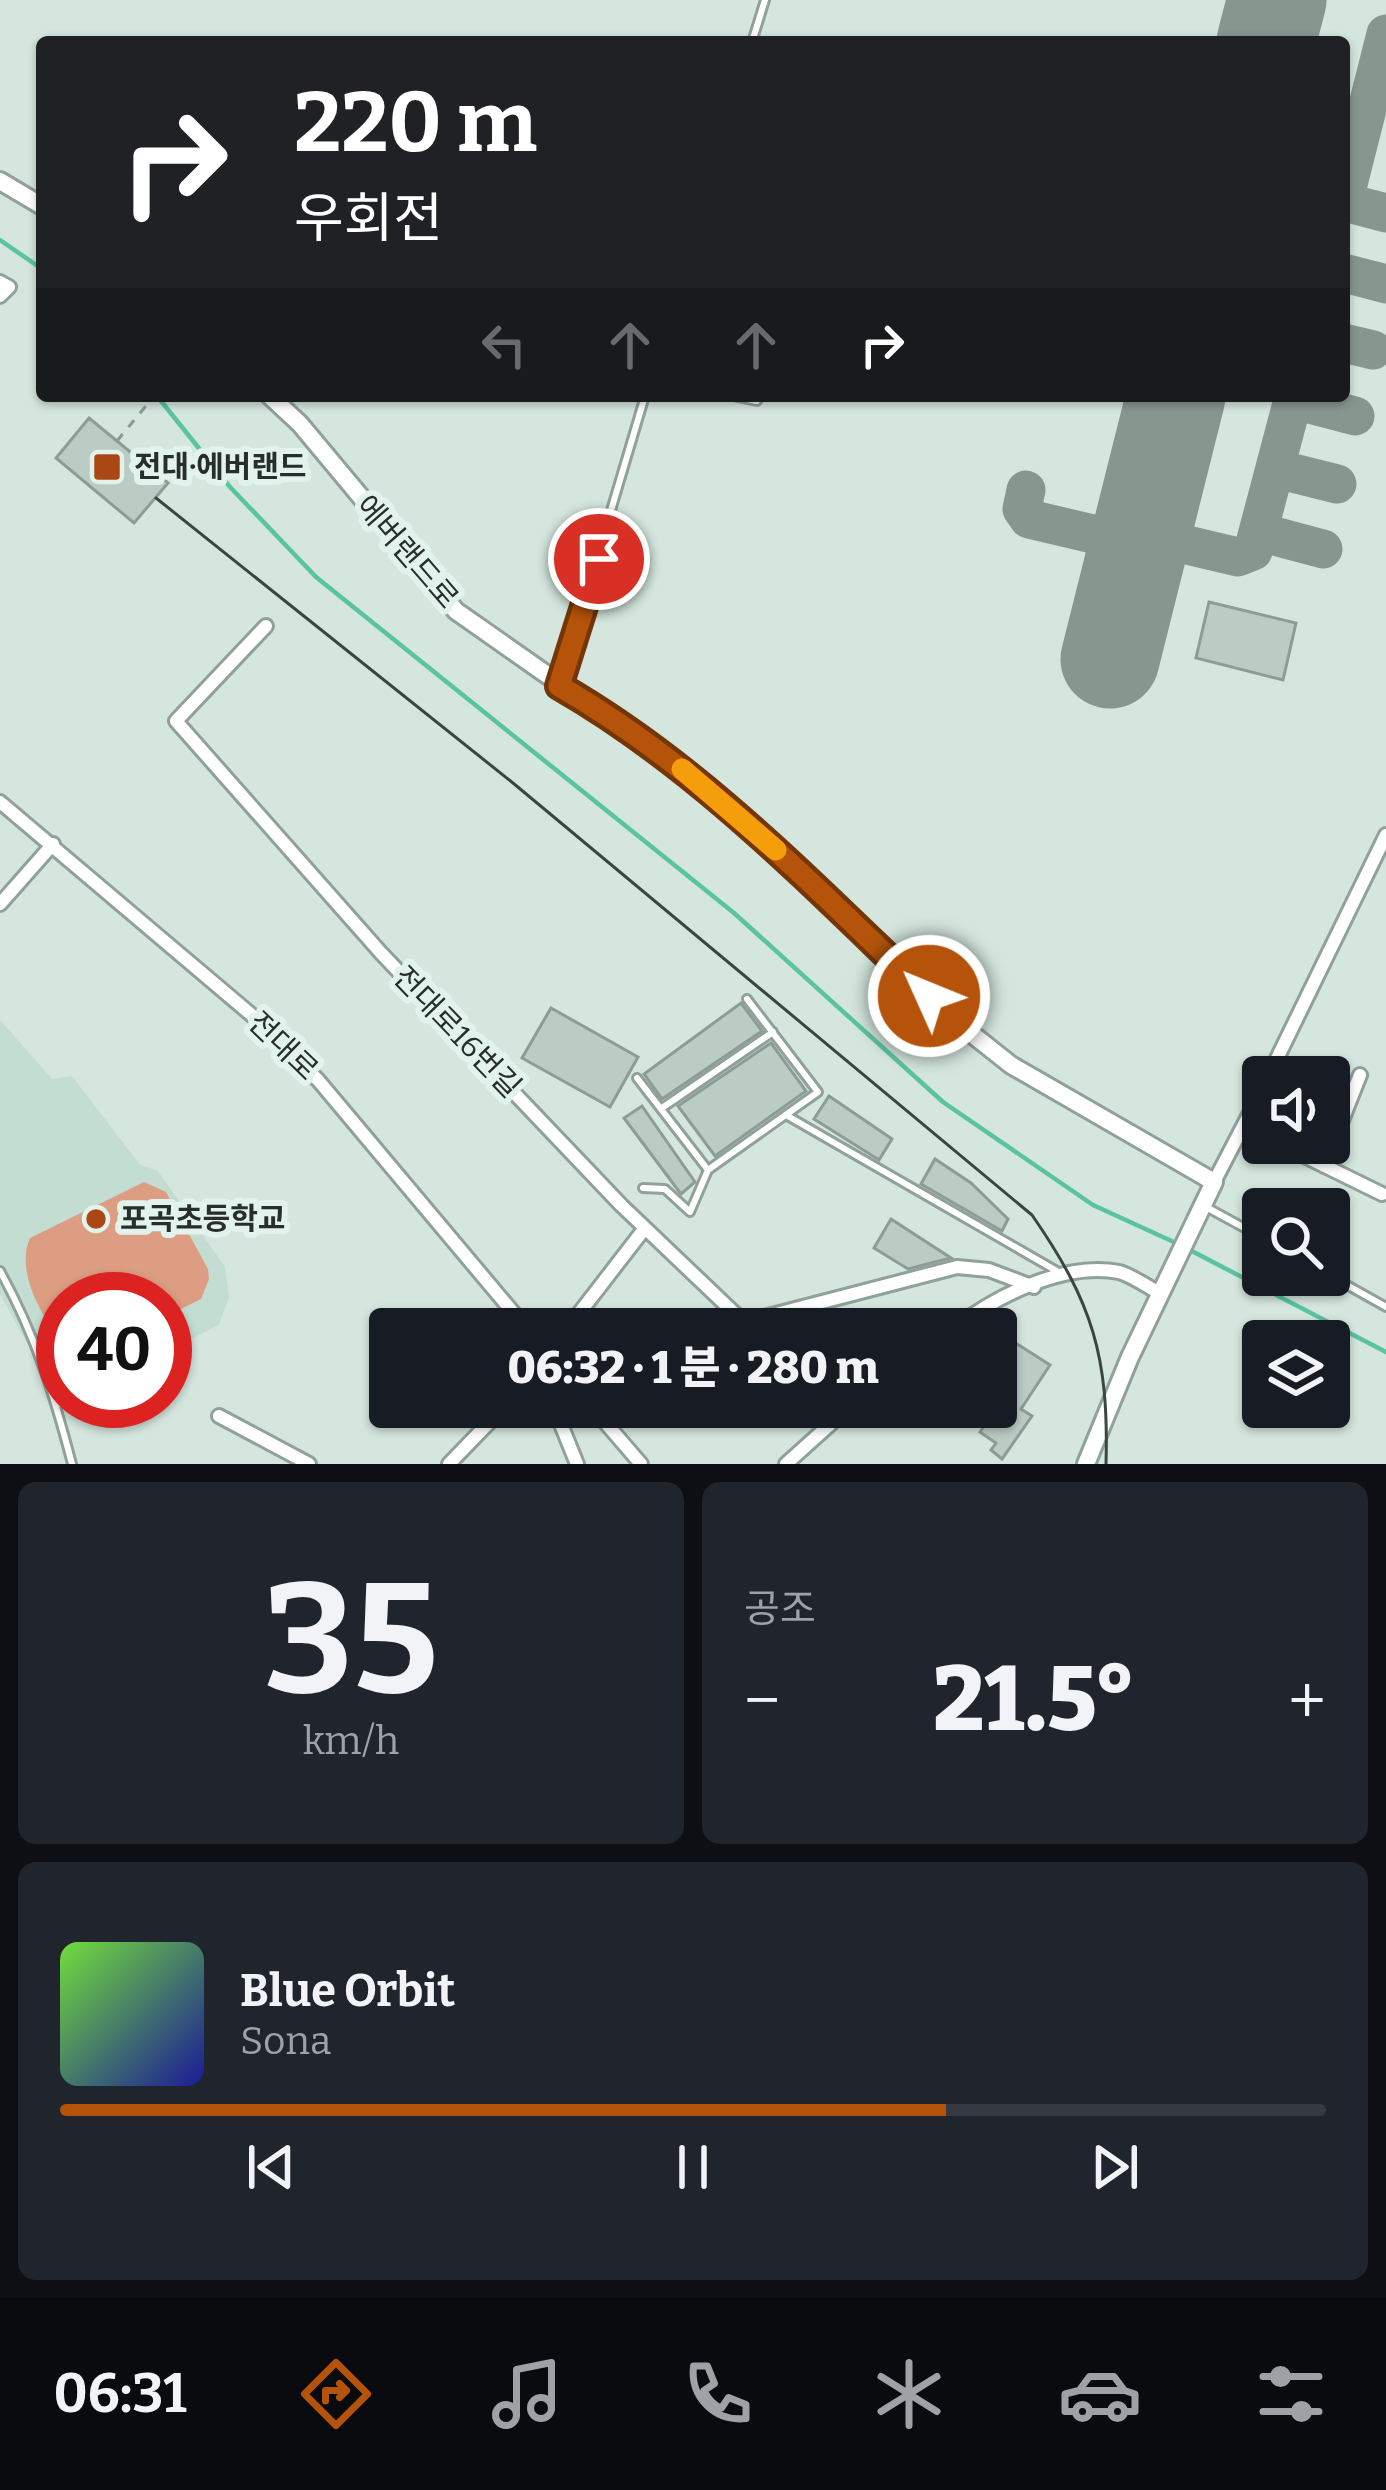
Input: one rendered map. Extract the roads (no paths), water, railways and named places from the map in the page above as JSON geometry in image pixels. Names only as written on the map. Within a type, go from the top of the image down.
[{"type":"street","points":[[0,182],[36,203]]},
{"type":"street","points":[[0,281],[9,287],[0,296]]},
{"type":"street","name":"에버랜드로","points":[[276,402],[456,611],[559,686],[640,737],[735,813],[953,1019],[1011,1065],[1214,1182]]},
{"type":"street","name":"전대로16번길","points":[[266,626],[176,722],[380,953],[729,1308]]},
{"type":"street","name":"전대로","points":[[0,802],[254,1017],[318,1080],[510,1308]]},
{"type":"street","points":[[1278,1056],[1386,835]]},
{"type":"street","points":[[0,904],[52,844]]},
{"type":"street","points":[[1324,1166],[1360,1076]]},
{"type":"street","points":[[1086,1464],[1165,1286],[1242,1130]]},
{"type":"street","points":[[1320,1164],[1382,1194]]},
{"type":"street","points":[[583,1308],[646,1228]]},
{"type":"street","points":[[812,1308],[957,1267],[989,1270],[1034,1287]]},
{"type":"street","points":[[987,1308],[1010,1294],[1066,1275],[1121,1273],[1165,1286]]},
{"type":"street","points":[[219,1416],[309,1464]]},
{"type":"street","points":[[449,1464],[484,1428]]},
{"type":"street","points":[[562,1428],[577,1464]]},
{"type":"street","points":[[610,1428],[640,1464]]},
{"type":"street","points":[[786,1464],[827,1428]]},
{"type":"lane","points":[[754,36],[765,0]]},
{"type":"lane","points":[[559,686],[643,402]]},
{"type":"lane","points":[[643,1188],[665,1189],[690,1212],[708,1170],[818,1092],[747,999]]},
{"type":"lane","points":[[661,1109],[773,1032]]},
{"type":"lane","points":[[637,1078],[708,1170]]},
{"type":"lane","points":[[786,1115],[1066,1275]]},
{"type":"lane","points":[[1200,1212],[1242,1229]]},
{"type":"lane","points":[[0,1271],[36,1343]]},
{"type":"lane","points":[[1350,1287],[1386,1307]]},
{"type":"lane","points":[[63,1428],[72,1464]]},
{"type":"waterway","points":[[0,240],[36,265]]},
{"type":"waterway","points":[[162,402],[230,487],[316,577],[734,913],[943,1102],[1093,1205],[1176,1243]]},
{"type":"waterway","points":[[1186,1248],[1386,1352]]},
{"type":"tram line","points":[[156,498],[513,783],[1032,1215],[1070,1276],[1093,1332],[1104,1392],[1106,1464]]},
{"type":"place","name":"전대·에버랜드","points":[[107,467]]},
{"type":"place","name":"포곡초등학교","points":[[96,1219]]}]
